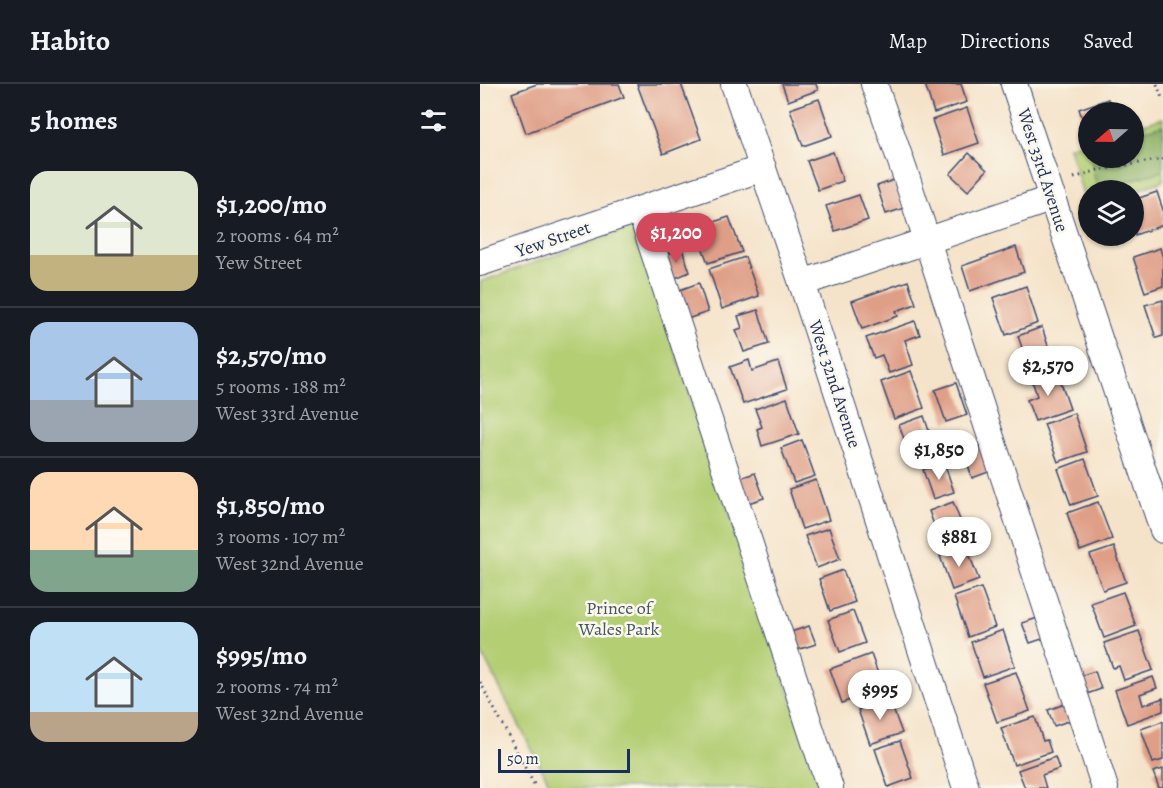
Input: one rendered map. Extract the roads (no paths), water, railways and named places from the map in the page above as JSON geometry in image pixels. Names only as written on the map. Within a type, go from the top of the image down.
[{"type":"street","name":"West 32nd Avenue","points":[[734,84],[802,283],[966,788]]},
{"type":"street","points":[[874,84],[1105,788]]},
{"type":"street","name":"West 33rd Avenue","points":[[1014,84],[1163,530]]},
{"type":"street","name":"Yew Street","points":[[480,263],[763,168]]},
{"type":"street","points":[[802,283],[1053,198]]},
{"type":"street","points":[[640,210],[830,788]]},
{"type":"park label","name":"Prince of Wales Park","points":[[619,618]]}]
